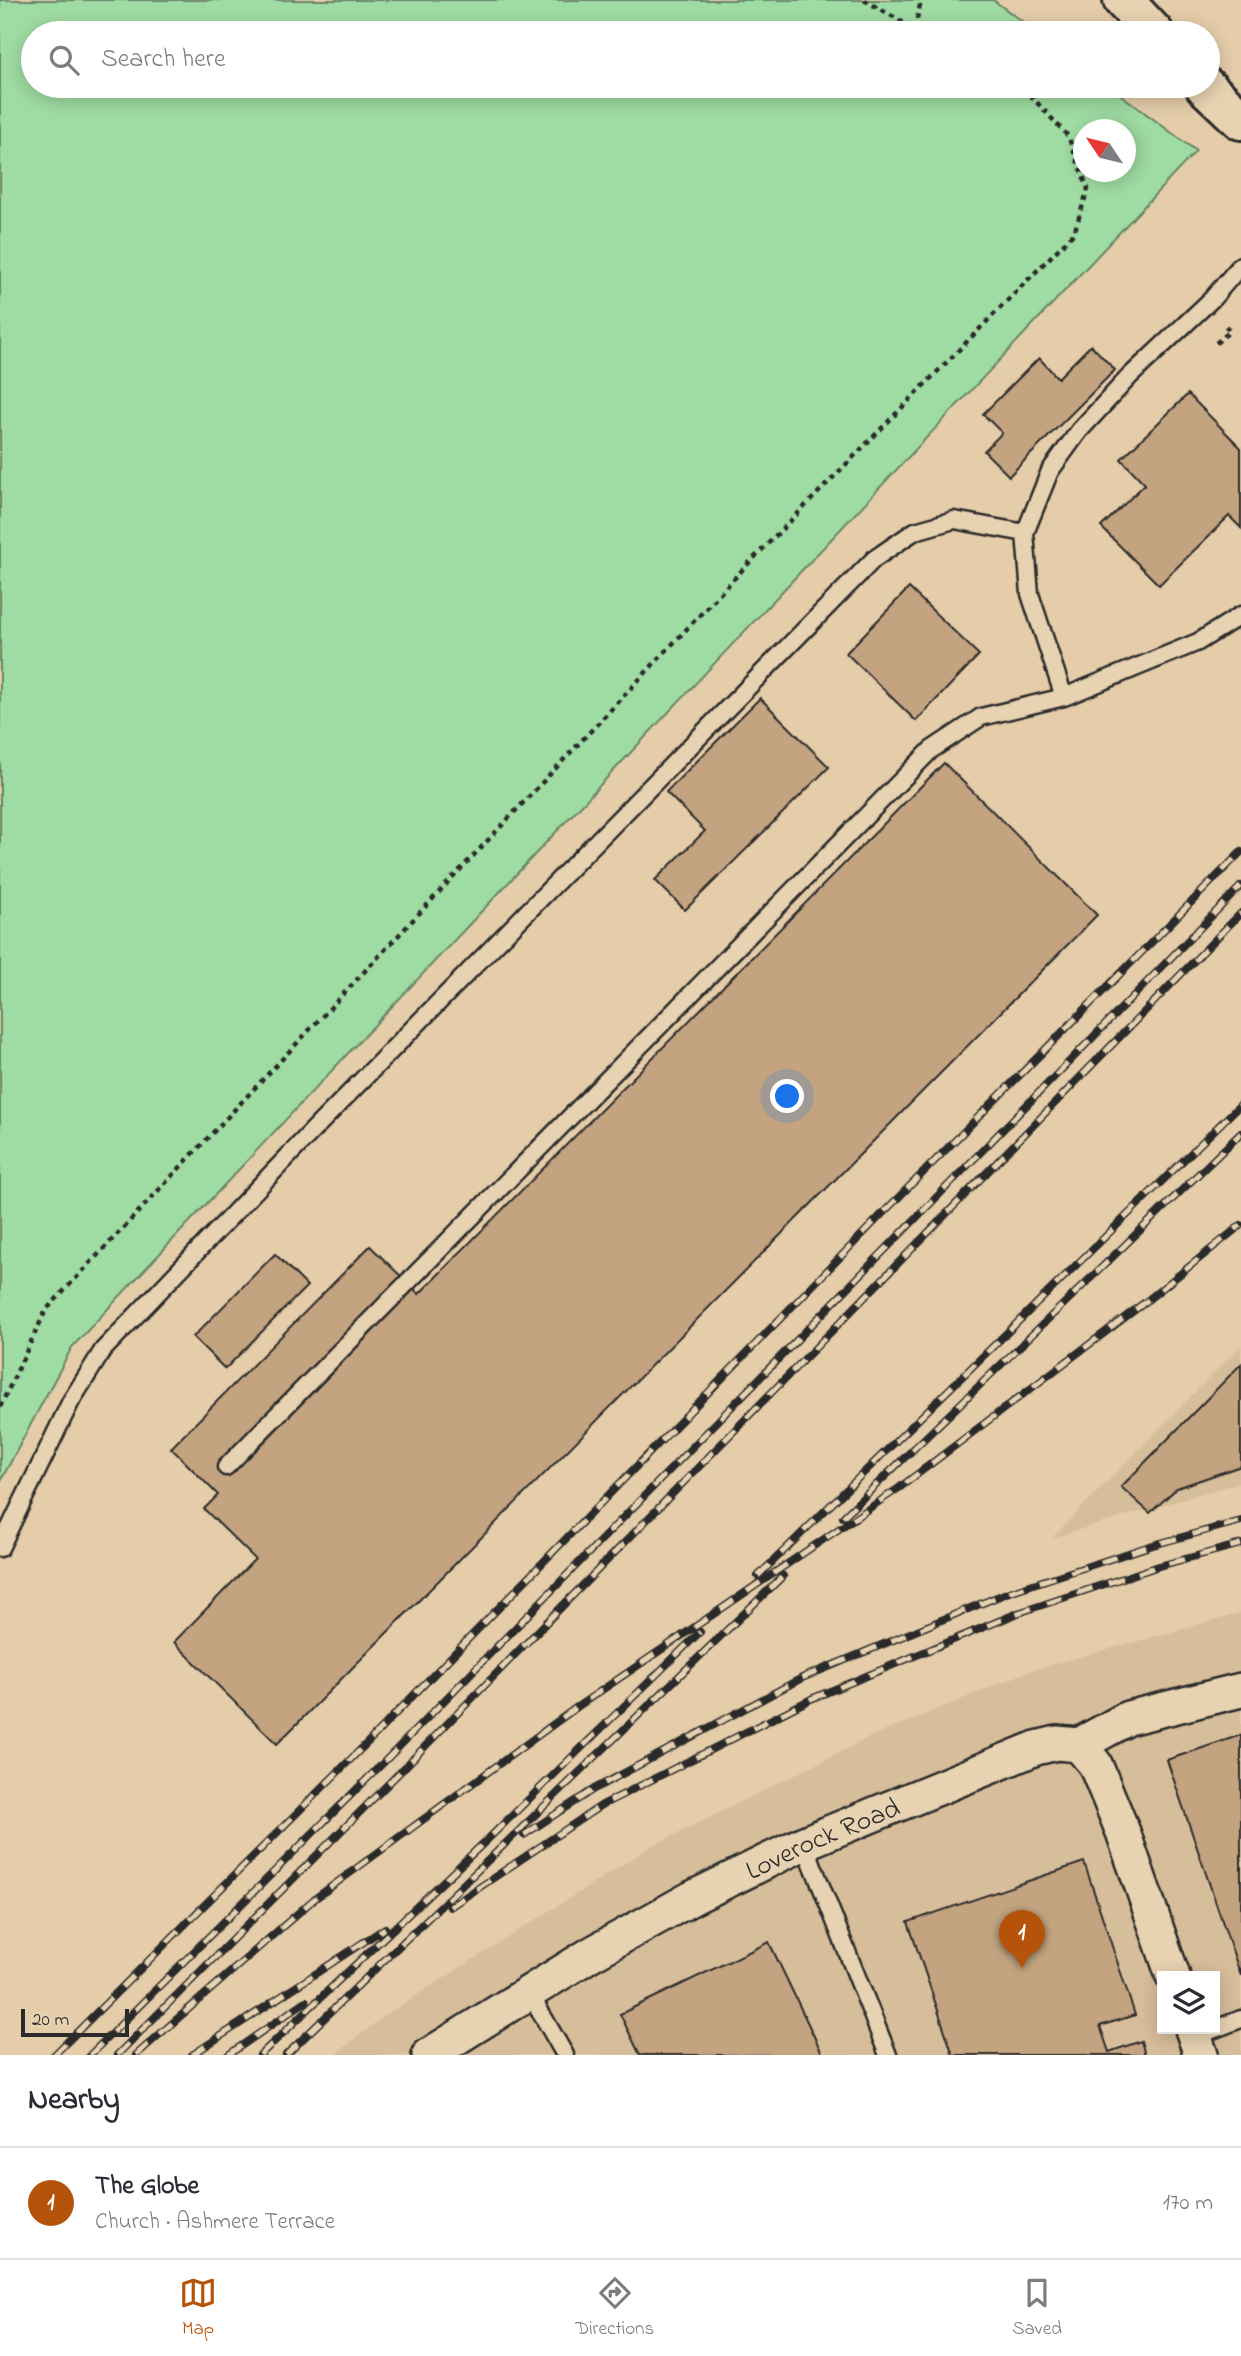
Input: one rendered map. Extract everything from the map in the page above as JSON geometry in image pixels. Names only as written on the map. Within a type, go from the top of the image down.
[{"type":"street","points":[[1123,0],[1143,21]]},
{"type":"street","points":[[1218,98],[1241,120]]},
{"type":"street","name":"Loverock Road","points":[[429,2055],[528,1992],[692,1898],[804,1843],[1036,1748],[1057,1743],[1079,1745],[1128,1718],[1241,1690]]},
{"type":"street","points":[[1079,1745],[1095,1763],[1100,1775],[1171,1971]]},
{"type":"lane","points":[[1063,697],[1030,594],[1026,533],[1050,471],[1079,431],[1130,376],[1212,299],[1241,265]]},
{"type":"lane","points":[[0,1548],[71,1401],[103,1350],[317,1126],[874,559],[915,531],[954,520],[1026,533]]},
{"type":"lane","points":[[226,1467],[931,750],[981,717],[1063,697],[1198,642],[1241,615]]},
{"type":"lane","points":[[804,1843],[888,2055]]},
{"type":"lane","points":[[528,1992],[565,2055]]},
{"type":"lane","points":[[1196,2040],[1241,2019]]},
{"type":"path","points":[[864,0],[901,21]]},
{"type":"path","points":[[917,21],[921,0]]},
{"type":"path","points":[[0,1408],[46,1311],[745,567],[1074,233],[1088,189],[1068,136],[1033,98]]},
{"type":"path","points":[[1216,343],[1230,331],[1222,321],[1229,315]]},
{"type":"shaded area","points":[[1241,1345],[1241,1482],[1052,1538]]},
{"type":"shaded area","points":[[1241,1613],[1241,2055],[334,2055],[387,2014],[652,1846],[866,1739],[1032,1670]]},
{"type":"green space","points":[[0,0],[993,0],[1022,21],[21,21],[21,98],[1125,98],[1196,151],[72,1347],[0,1482]]},
{"type":"building","points":[[1091,345],[1115,370],[1009,476],[984,451],[1002,433],[983,414],[1039,358],[1058,378]]},
{"type":"building","points":[[1188,394],[1241,448],[1241,528],[1229,516],[1159,585],[1101,527],[1145,484],[1121,459]]},
{"type":"building","points":[[909,588],[979,655],[916,721],[846,653]]},
{"type":"building","points":[[760,698],[829,767],[685,910],[655,880],[705,831],[666,792]]},
{"type":"building","points":[[944,763],[1097,915],[277,1744],[174,1642],[255,1559],[204,1509],[218,1495],[171,1448],[370,1246],[419,1294]]},
{"type":"building","points":[[275,1254],[307,1286],[225,1369],[193,1337]]},
{"type":"building","points":[[1241,1364],[1241,1466],[1177,1488],[1150,1513],[1121,1487]]},
{"type":"building","points":[[1241,1735],[1241,1976],[1167,1760]]},
{"type":"building","points":[[1084,1862],[1135,2015],[1100,2026],[1109,2052],[1141,2041],[1145,2055],[953,2055],[908,1922]]},
{"type":"building","points":[[769,1942],[823,2055],[640,2055],[620,2014]]},
{"type":"railway","points":[[54,2055],[368,1742],[888,1208],[1241,852]]},
{"type":"railway","points":[[90,2055],[386,1760],[1241,886]]},
{"type":"railway","points":[[117,2055],[398,1774],[1241,913]]},
{"type":"railway","points":[[758,1576],[1241,1104]]},
{"type":"railway","points":[[843,1517],[1241,1133]]},
{"type":"railway","points":[[136,2055],[313,1900],[577,1707],[899,1488],[1144,1303],[1241,1225]]},
{"type":"railway","points":[[524,1835],[594,1789],[802,1678],[1009,1592],[1153,1545],[1241,1521]]},
{"type":"railway","points":[[450,1907],[602,1805],[811,1699],[1018,1613],[1159,1566],[1241,1544]]},
{"type":"railway","points":[[286,2055],[783,1576]]},
{"type":"railway","points":[[260,2055],[489,1838],[700,1632]]},
{"type":"railway","points":[[192,2055],[385,1928]]},
{"type":"railway","points":[[228,2055],[306,2001]]},
{"type":"place","name":"The Globe","points":[[1022,1968]]}]
